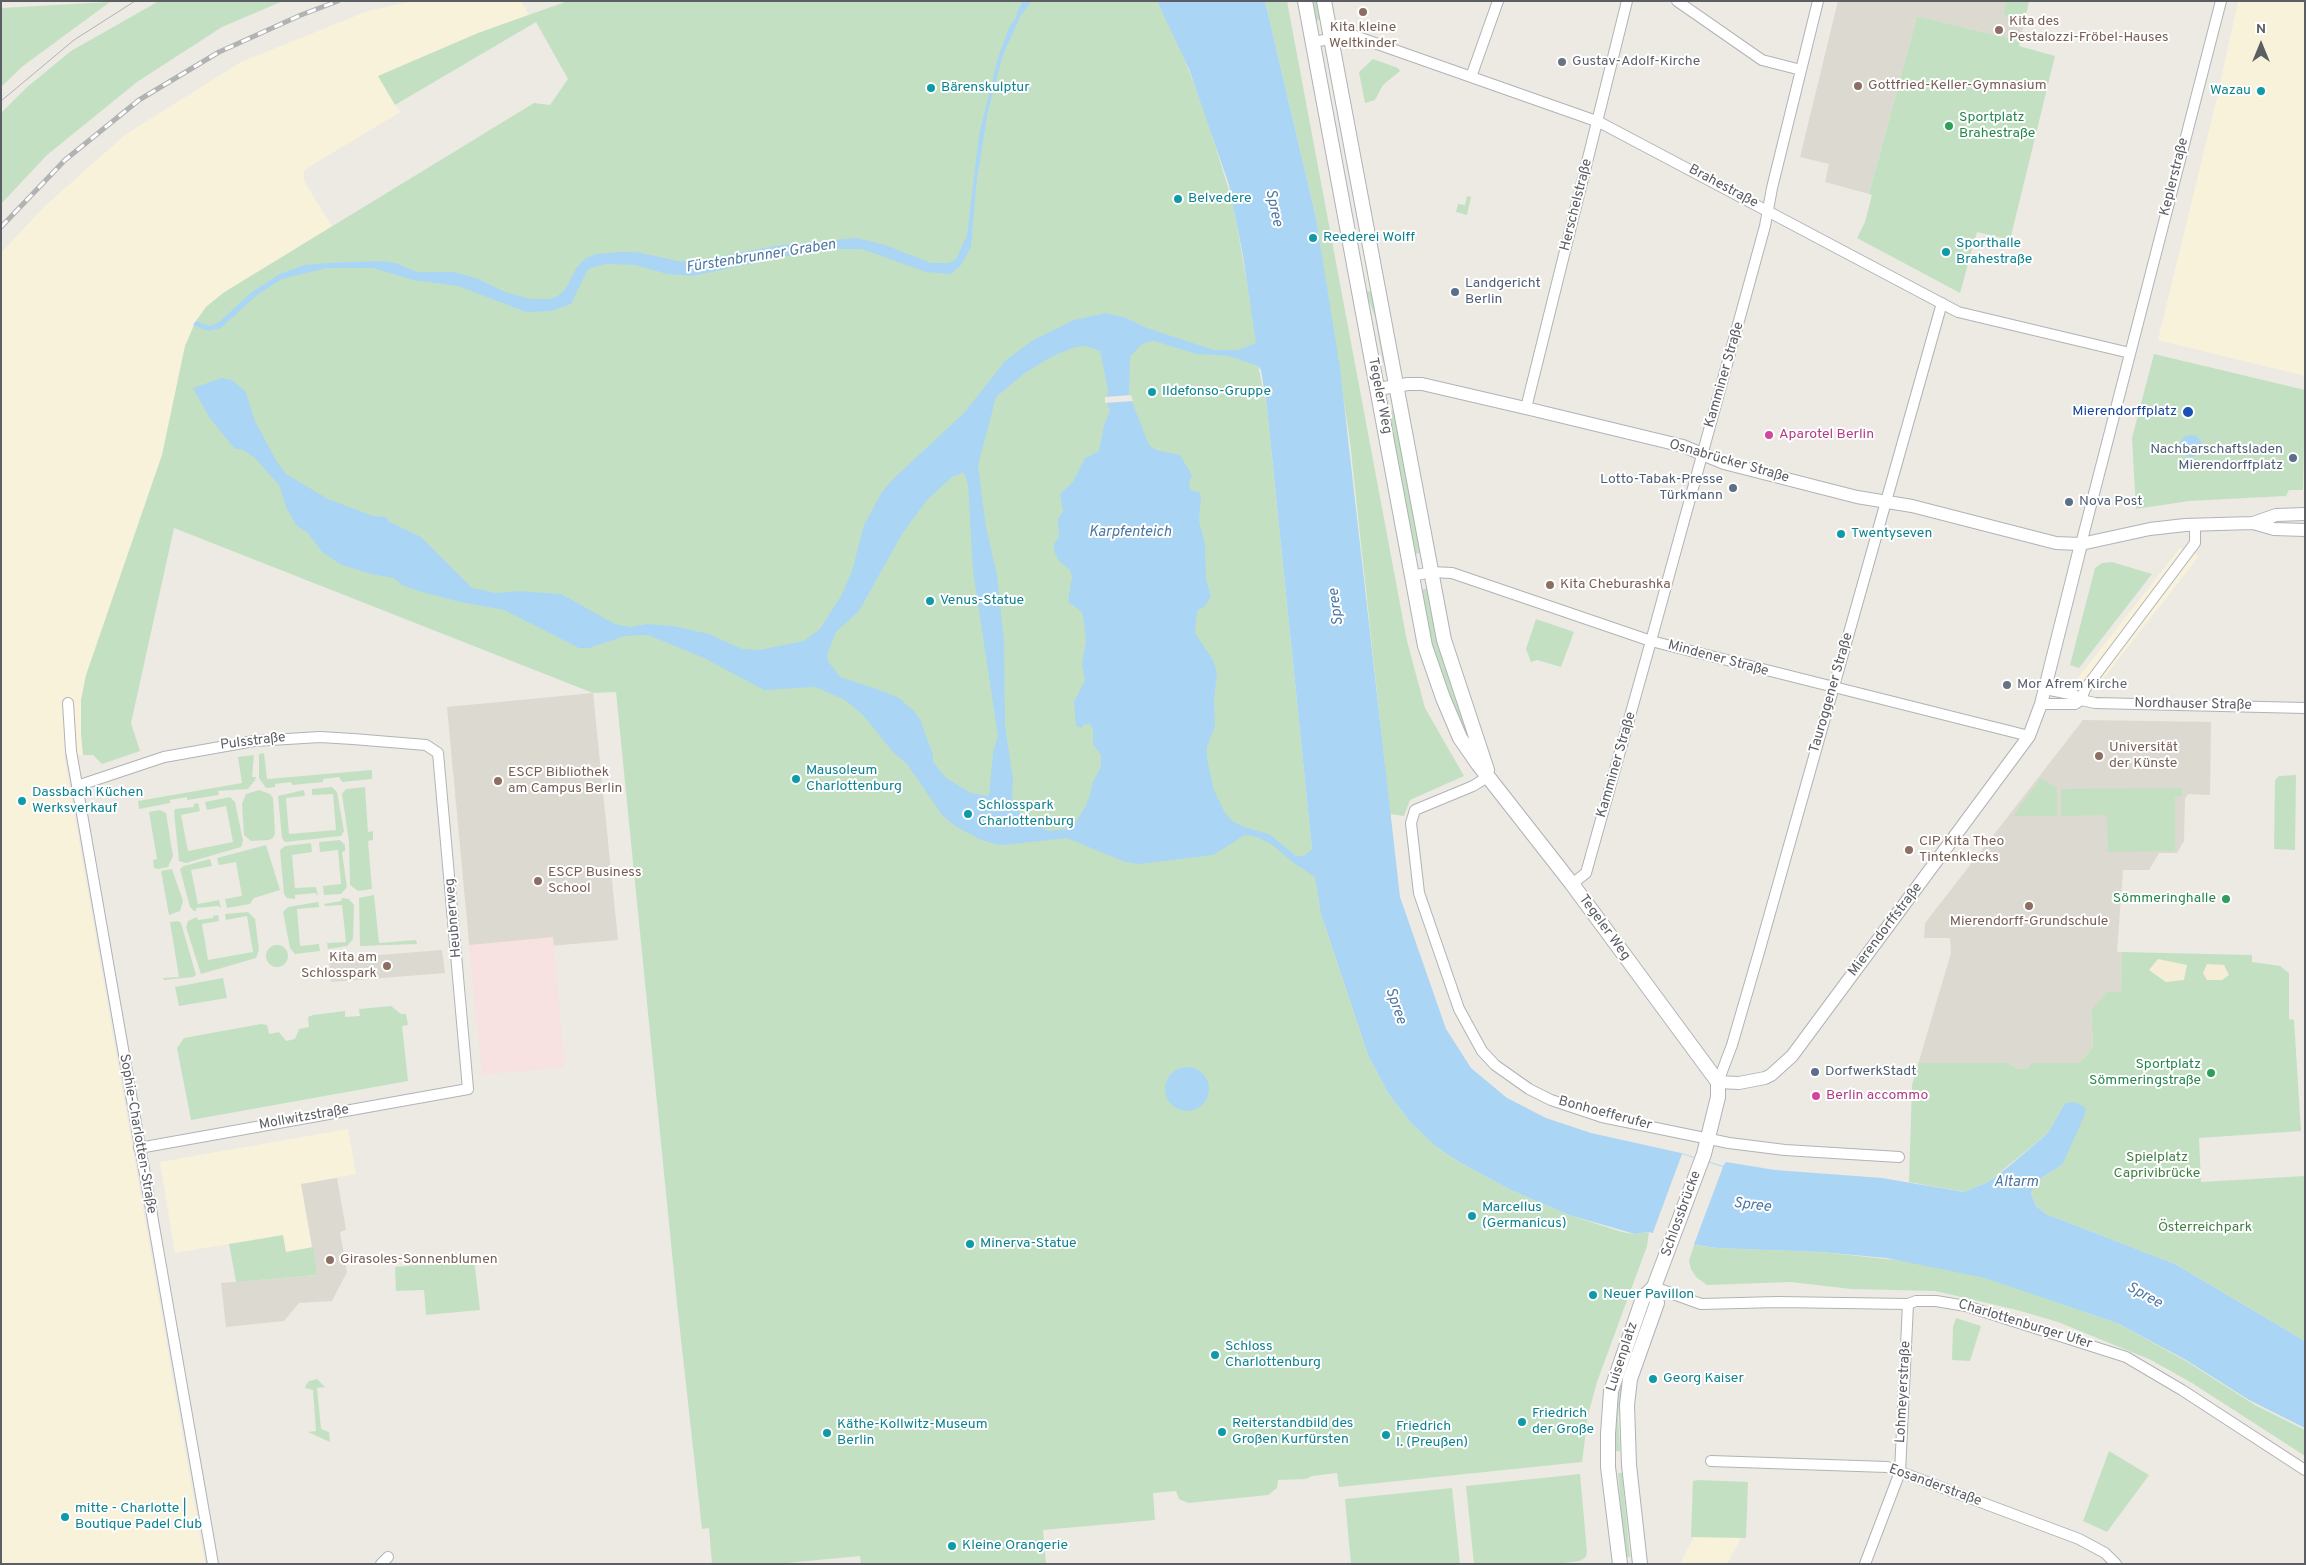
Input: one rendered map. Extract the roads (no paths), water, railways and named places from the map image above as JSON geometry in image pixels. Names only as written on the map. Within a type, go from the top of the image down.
[{"type":"main road","name":"Tegeler Weg","points":[[1306,1],[1425,646],[1443,698],[1460,738],[1478,764],[1490,776],[1572,884],[1718,1082]]},
{"type":"main road","name":"Tegeler Weg","points":[[1324,1],[1444,640],[1490,776]]},
{"type":"main road","name":"Schlossbrücke","points":[[1654,1287],[1709,1140],[1718,1097],[1718,1082]]},
{"type":"main road","name":"Luisenplatz","points":[[1620,1564],[1608,1467],[1609,1406],[1614,1379],[1643,1298],[1654,1287]]},
{"type":"main road","name":"Luisenplatz","points":[[1640,1564],[1629,1465],[1627,1405],[1630,1379],[1657,1303],[1654,1287]]},
{"type":"street","points":[[1471,77],[1498,1]]},
{"type":"street","name":"Herschelstraße","points":[[1526,408],[1627,1]]},
{"type":"street","points":[[1677,1],[1762,60],[1801,70]]},
{"type":"street","name":"Kamminer Straße","points":[[1572,884],[1586,873],[1651,642],[1741,317],[1818,1]]},
{"type":"street","name":"Keplerstraße","points":[[2130,353],[2221,1]]},
{"type":"street","name":"Brahestraße","points":[[1313,42],[1352,35],[1598,122],[1958,312],[2130,353]]},
{"type":"street","name":"Tauroggener Straße","points":[[1718,1082],[1732,1045],[1942,303]]},
{"type":"street","points":[[2029,736],[2044,689],[2130,353]]},
{"type":"street","name":"Osnabrücker Straße","points":[[1378,389],[1422,384],[1683,446],[1724,463],[1857,497],[1912,506],[2052,542],[2081,544]]},
{"type":"street","points":[[2253,524],[2276,515],[2305,514]]},
{"type":"street","points":[[2081,544],[2150,529],[2195,525],[2253,524],[2274,529],[2305,530]]},
{"type":"street","points":[[2081,700],[2085,689],[2195,543],[2195,525]]},
{"type":"street","name":"Mindener Straße","points":[[1412,576],[1431,572],[1452,573],[1651,642],[1833,689],[2029,736]]},
{"type":"street","name":"Nordhauser Straße","points":[[2044,689],[2075,695],[2081,700],[2095,703],[2305,708]]},
{"type":"street","name":"Nordhauser Straße","points":[[2040,704],[2075,704],[2081,700]]},
{"type":"street","name":"Sophie-Charlotten-Straße","points":[[68,703],[71,751],[213,1564]]},
{"type":"street","name":"Mierendorffstraße","points":[[1718,1082],[1739,1084],[1764,1078],[1786,1064],[2029,736]]},
{"type":"street","name":"Pulsstraße","points":[[77,786],[164,757],[254,740],[320,737],[426,745],[433,749]]},
{"type":"street","name":"Heubnerweg","points":[[433,749],[438,753],[468,1089]]},
{"type":"street","name":"Bonhoefferufer","points":[[1490,776],[1473,786],[1415,810],[1411,823],[1419,893],[1459,1010],[1482,1051],[1495,1065],[1530,1089],[1551,1100],[1602,1117],[1709,1140],[1786,1150],[1899,1157]]},
{"type":"street","name":"Mollwitzstraße","points":[[139,1148],[468,1089]]},
{"type":"street","name":"Charlottenburger Ufer","points":[[1654,1287],[1701,1304],[1778,1302],[1908,1304],[1916,1301],[1936,1301],[1966,1306],[2126,1357],[2182,1390],[2305,1470]]},
{"type":"street","name":"Lohmeyerstraße","points":[[1865,1564],[1900,1472],[1908,1304]]},
{"type":"street","name":"Eosanderstraße","points":[[1711,1461],[1887,1467],[2079,1539],[2105,1553],[2116,1564]]},
{"type":"water","points":[[1026,1],[1032,1],[1021,15],[1003,55],[988,111],[977,179],[971,247],[961,265],[951,274],[926,272],[862,249],[823,249],[692,276],[667,274],[635,265],[606,264],[590,268],[587,271],[571,304],[551,311],[526,312],[458,286],[413,280],[373,268],[327,268],[282,279],[257,295],[221,328],[208,331],[193,325],[196,321],[209,326],[218,323],[252,292],[280,274],[304,265],[328,263],[382,261],[396,263],[417,272],[455,272],[478,279],[505,292],[531,299],[550,299],[558,296],[566,288],[577,267],[586,258],[597,254],[636,252],[692,262],[780,245],[857,238],[885,245],[931,263],[949,263],[956,259],[967,235],[979,135],[998,57],[1009,28]]},
{"type":"water","points":[[1157,1],[1265,1],[1316,218],[1340,368],[1400,897],[1446,1029],[1471,1068],[1507,1098],[1546,1118],[1591,1133],[1681,1153],[1723,1166],[1726,1162],[1775,1170],[1882,1178],[1964,1192],[1988,1182],[2008,1167],[2048,1133],[2065,1103],[2075,1102],[2086,1108],[2084,1117],[2062,1165],[2036,1181],[2031,1193],[2036,1206],[2046,1214],[2175,1264],[2305,1341],[2305,1428],[2249,1400],[2186,1360],[2117,1323],[1985,1278],[1886,1258],[1821,1252],[1717,1248],[1689,1244],[1649,1232],[1635,1234],[1569,1215],[1511,1190],[1459,1162],[1435,1146],[1411,1123],[1388,1093],[1368,1055],[1321,914],[1315,877],[1295,864],[1271,844],[1257,837],[1245,835],[1213,855],[1139,864],[1125,862],[1067,838],[1004,845],[979,839],[955,826],[942,815],[907,764],[892,751],[863,715],[845,700],[815,687],[764,690],[704,658],[648,635],[625,636],[589,648],[579,648],[504,610],[460,602],[415,590],[402,585],[394,578],[371,574],[340,564],[322,552],[308,533],[296,525],[286,507],[279,485],[255,458],[241,449],[235,449],[209,417],[193,388],[222,378],[232,380],[246,392],[254,419],[277,462],[286,474],[328,499],[373,516],[387,517],[388,521],[421,537],[472,588],[496,593],[519,591],[561,594],[615,624],[631,627],[647,624],[673,626],[709,634],[742,649],[759,650],[804,641],[820,629],[841,596],[852,571],[864,525],[882,492],[893,479],[964,413],[1006,360],[1033,340],[1074,320],[1106,313],[1126,318],[1147,328],[1214,350],[1238,350],[1256,343],[1243,256],[1229,185],[1189,69]],"holes":[[[1154,341],[1197,354],[1229,356],[1258,366],[1261,370],[1267,408],[1312,849],[1304,856],[1296,856],[1269,834],[1244,827],[1232,821],[1224,811],[1214,790],[1207,759],[1207,747],[1215,726],[1214,699],[1217,672],[1213,660],[1195,633],[1197,611],[1205,606],[1211,596],[1206,579],[1205,545],[1199,520],[1201,496],[1200,493],[1191,490],[1189,483],[1192,475],[1180,455],[1156,450],[1149,445],[1129,394],[1130,357],[1142,344]],[[1086,346],[1100,351],[1108,390],[1106,400],[1110,411],[1104,425],[1099,451],[1085,458],[1073,482],[1060,494],[1063,512],[1058,518],[1059,537],[1054,544],[1054,551],[1059,561],[1069,569],[1072,576],[1068,602],[1081,611],[1083,616],[1086,641],[1082,665],[1085,680],[1074,702],[1076,726],[1081,728],[1085,724],[1090,724],[1093,729],[1093,744],[1101,755],[1101,766],[1092,784],[1085,807],[1076,822],[1066,829],[1048,831],[1023,817],[1012,801],[1013,780],[1005,725],[1004,642],[997,575],[986,527],[978,466],[996,397],[1025,373],[1051,357],[1075,347]],[[962,473],[965,474],[968,485],[973,571],[998,736],[993,752],[989,796],[971,793],[946,778],[933,762],[933,755],[920,719],[913,710],[899,698],[840,677],[828,661],[827,655],[836,632],[859,611],[902,534],[927,500],[952,477]]]},
{"type":"water","points":[[2191,435],[2199,438],[2202,446],[2199,454],[2191,457],[2183,454],[2180,446],[2183,438]]},
{"type":"water","points":[[1187,1067],[1199,1071],[1205,1077],[1209,1089],[1205,1101],[1199,1107],[1187,1111],[1175,1107],[1169,1101],[1165,1089],[1169,1077],[1175,1071]]},
{"type":"waterway","name":"Fürstenbrunner Graben","points":[[1018,14],[1024,1]]},
{"type":"tram line","points":[[1,101],[74,40],[135,1]]},
{"type":"railway","points":[[1,227],[65,160],[139,100],[219,52],[301,15],[338,1]]},
{"type":"place","name":"Kita kleine Weltkinder","points":[[1363,12]]},
{"type":"place","name":"Kita des Pestalozzi-Fröbel-Hauses","points":[[1999,30]]},
{"type":"place","name":"Gustav-Adolf-Kirche","points":[[1562,62]]},
{"type":"place","name":"Gottfried-Keller-Gymnasium","points":[[1858,86]]},
{"type":"place","name":"Bärenskulptur","points":[[931,88]]},
{"type":"place","name":"Wazau","points":[[2261,91]]},
{"type":"place","name":"Sportplatz Brahestraße","points":[[1949,126]]},
{"type":"place","name":"Belvedere","points":[[1178,199]]},
{"type":"place","name":"Reederei Wolff","points":[[1313,238]]},
{"type":"place","name":"Sporthalle Brahestraße","points":[[1946,252]]},
{"type":"place","name":"Landgericht Berlin","points":[[1455,292]]},
{"type":"place","name":"Ildefonso-Gruppe","points":[[1152,392]]},
{"type":"place","name":"Mierendorffplatz","points":[[2188,412]]},
{"type":"place","name":"Aparotel Berlin","points":[[1769,435]]},
{"type":"place","name":"Nachbarschaftsladen Mierendorffplatz","points":[[2293,458]]},
{"type":"place","name":"Lotto-Tabak-Presse Türkmann","points":[[1733,488]]},
{"type":"place","name":"Nova Post","points":[[2069,502]]},
{"type":"place","name":"Twentyseven","points":[[1841,534]]},
{"type":"place","name":"Kita Cheburashka","points":[[1550,585]]},
{"type":"place","name":"Venus-Statue","points":[[930,601]]},
{"type":"place","name":"Mor Afrem Kirche","points":[[2007,685]]},
{"type":"place","name":"Universität der Künste","points":[[2099,756]]},
{"type":"place","name":"Mausoleum Charlottenburg","points":[[796,779]]},
{"type":"place","name":"ESCP Bibliothek am Campus Berlin","points":[[498,781]]},
{"type":"place","name":"Dassbach Küchen Werksverkauf","points":[[22,801]]},
{"type":"place","name":"Schlosspark Charlottenburg","points":[[968,814]]},
{"type":"place","name":"CIP Kita Theo Tintenklecks","points":[[1909,850]]},
{"type":"place","name":"ESCP Business School","points":[[538,881]]},
{"type":"place","name":"Sömmeringhalle","points":[[2226,899]]},
{"type":"place","name":"Mierendorff-Grundschule","points":[[2029,906]]},
{"type":"place","name":"Kita am Schlosspark","points":[[387,966]]},
{"type":"place","name":"DorfwerkStadt","points":[[1815,1072]]},
{"type":"place","name":"Sportplatz Sömmeringstraße","points":[[2211,1073]]},
{"type":"place","name":"Berlin accommo","points":[[1816,1096]]},
{"type":"place","name":"Marcellus (Germanicus)","points":[[1472,1216]]},
{"type":"place","name":"Minerva-Statue","points":[[970,1244]]},
{"type":"place","name":"Girasoles-Sonnenblumen","points":[[330,1260]]},
{"type":"place","name":"Neuer Pavillon","points":[[1593,1295]]},
{"type":"place","name":"Schloss Charlottenburg","points":[[1215,1355]]},
{"type":"place","name":"Georg Kaiser","points":[[1653,1379]]},
{"type":"place","name":"Friedrich der Große","points":[[1522,1422]]},
{"type":"place","name":"Reiterstandbild des Großen Kurfürsten","points":[[1222,1432]]},
{"type":"place","name":"Käthe-Kollwitz-Museum Berlin","points":[[827,1433]]},
{"type":"place","name":"Friedrich I. (Preußen)","points":[[1386,1435]]},
{"type":"place","name":"mitte - Charlotte | Boutique Padel Club","points":[[65,1517]]},
{"type":"place","name":"Kleine Orangerie","points":[[952,1546]]},
{"type":"water label","name":"Spree","points":[[1273,208]]},
{"type":"water label","name":"Karpfenteich","points":[[1130,533]]},
{"type":"water label","name":"Spree","points":[[1337,607]]},
{"type":"water label","name":"Spree","points":[[1395,1006]]},
{"type":"water label","name":"Altarm","points":[[2016,1183]]},
{"type":"water label","name":"Spree","points":[[1752,1206]]},
{"type":"water label","name":"Spree","points":[[2144,1296]]},
{"type":"park label","name":"Spielplatz Caprivibrücke","points":[[2157,1166]]},
{"type":"park label","name":"Österreichpark","points":[[2205,1228]]}]
